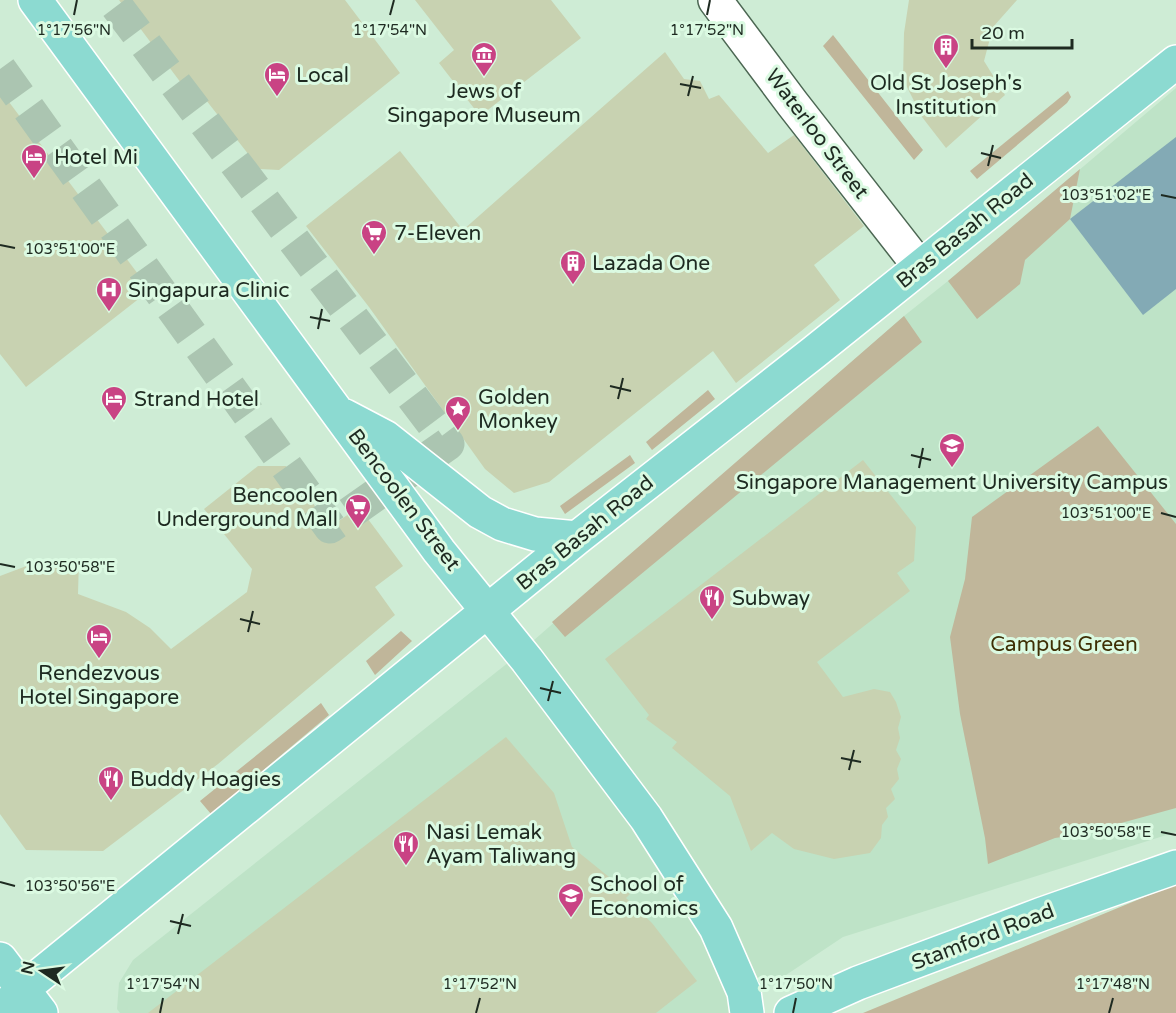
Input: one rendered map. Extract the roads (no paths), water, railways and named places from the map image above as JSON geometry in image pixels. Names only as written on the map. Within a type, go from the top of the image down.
[{"type":"main road","name":"Bencoolen Street","points":[[35,0],[439,551],[488,611],[646,819],[716,928],[744,992],[747,1013]]},
{"type":"main road","name":"Bras Basah Road","points":[[0,1012],[32,1001],[488,611],[1176,62]]},
{"type":"main road","points":[[338,411],[385,437],[480,512],[502,524],[535,534],[577,538]]},
{"type":"main road","name":"Stamford Road","points":[[791,1013],[858,983],[1176,867]]},
{"type":"main road","points":[[0,959],[32,1001]]},
{"type":"street","name":"Waterloo Street","points":[[715,0],[920,267]]},
{"type":"water","points":[[1176,137],[1176,289],[1143,315],[1070,219]]},
{"type":"tunnel","points":[[0,69],[330,527],[448,444],[112,0]]},
{"type":"place","name":"Old St Joseph's Institution","points":[[946,70]]},
{"type":"place","name":"Jews of Singapore Museum","points":[[484,78]]},
{"type":"place","name":"Local","points":[[277,98]]},
{"type":"place","name":"Hotel Mi","points":[[34,180]]},
{"type":"place","name":"7-Eleven","points":[[374,256]]},
{"type":"place","name":"Lazada One","points":[[573,286]]},
{"type":"place","name":"Singapura Clinic","points":[[109,313]]},
{"type":"place","name":"Strand Hotel","points":[[114,422]]},
{"type":"place","name":"Golden Monkey","points":[[458,432]]},
{"type":"place","name":"Singapore Management University Campus","points":[[952,469]]},
{"type":"place","name":"Bencoolen Underground Mall","points":[[358,530]]},
{"type":"place","name":"Subway","points":[[712,621]]},
{"type":"place","name":"Rendezvous Hotel Singapore","points":[[99,660]]},
{"type":"place","name":"Buddy Hoagies","points":[[111,802]]},
{"type":"place","name":"Nasi Lemak Ayam Taliwang","points":[[406,867]]},
{"type":"place","name":"School of Economics","points":[[571,919]]},
{"type":"park label","name":"Campus Green","points":[[1064,644]]}]
